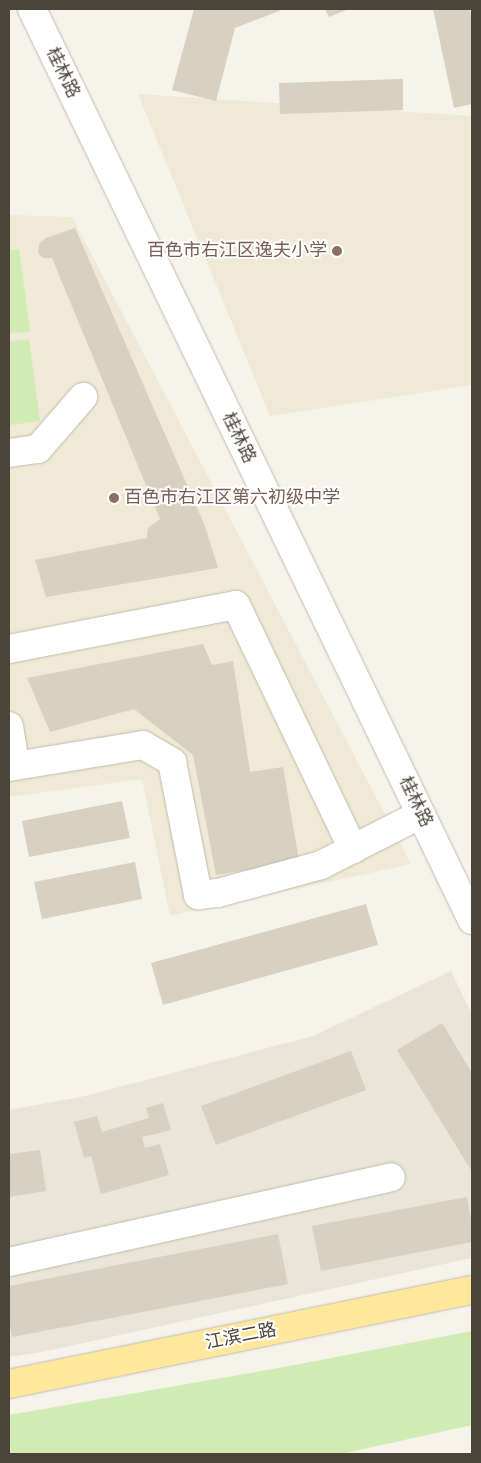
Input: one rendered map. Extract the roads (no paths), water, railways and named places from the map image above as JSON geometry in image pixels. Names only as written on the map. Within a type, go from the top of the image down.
[{"type":"main road","name":"江滨二路","points":[[9,1384],[472,1290]]},
{"type":"street","name":"桂林路","points":[[32,9],[472,920]]},
{"type":"street","points":[[9,453],[38,449],[83,397]]},
{"type":"street","points":[[9,649],[236,604],[353,849]]},
{"type":"street","points":[[9,726],[12,766],[143,745],[172,762],[198,895],[218,893],[321,865],[421,814]]},
{"type":"street","points":[[9,1262],[391,1177]]},
{"type":"place","name":"百色市右江区逸夫小学","points":[[337,251]]},
{"type":"place","name":"百色市右江区第六初级中学","points":[[114,498]]}]
